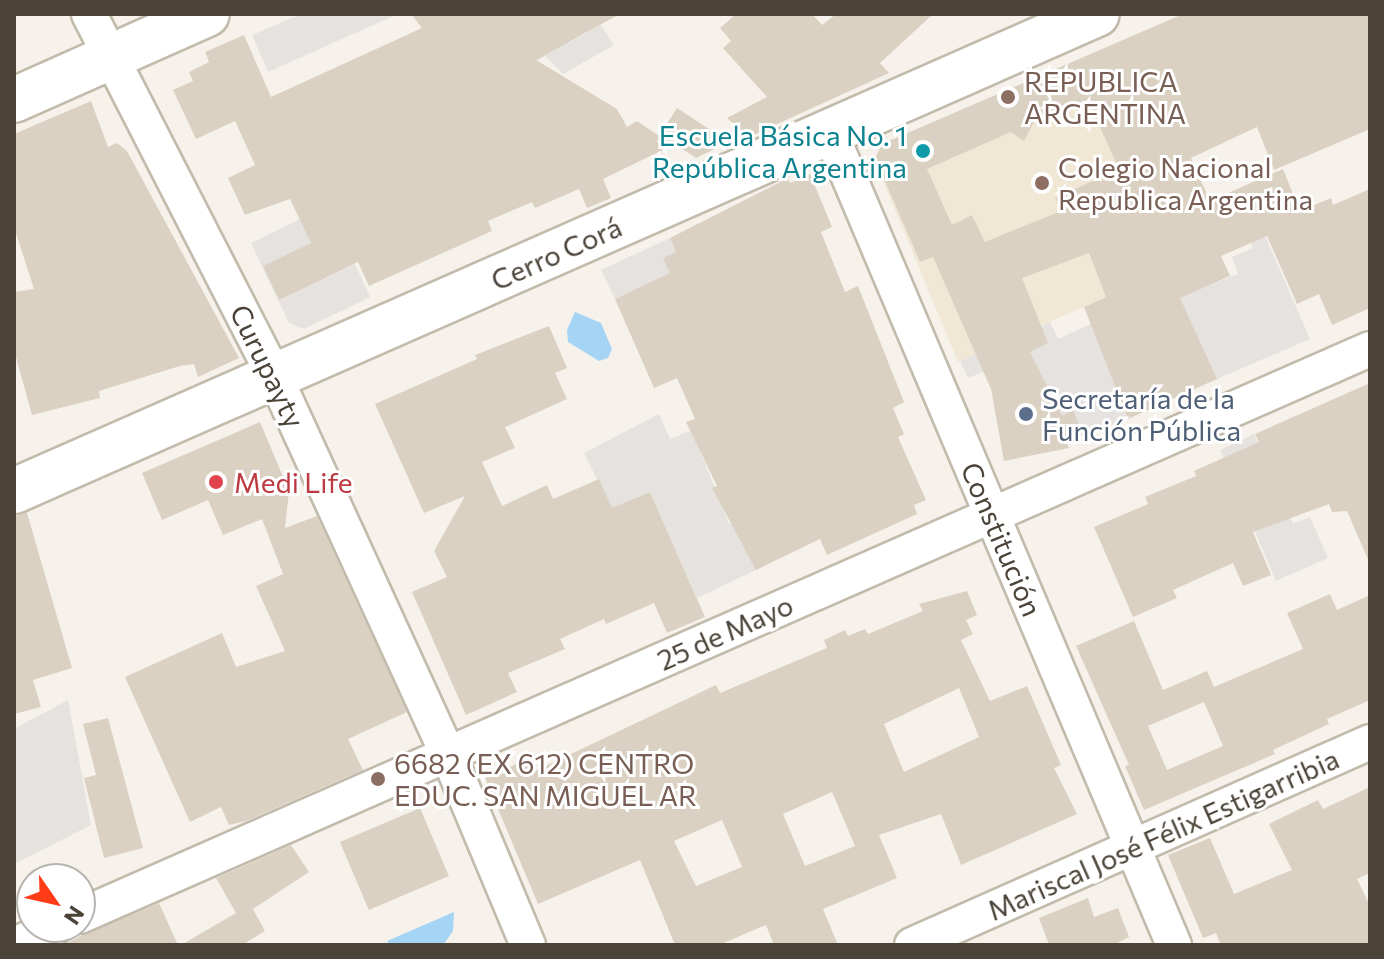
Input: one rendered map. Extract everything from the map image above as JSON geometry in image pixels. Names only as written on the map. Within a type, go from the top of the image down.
[{"type":"street","name":"Curupayty","points":[[89,14],[275,377],[448,754],[528,945]]},
{"type":"street","points":[[14,100],[207,14]]},
{"type":"street","name":"Cerro Corá","points":[[14,491],[1097,14]]},
{"type":"street","name":"Constitución","points":[[830,132],[1174,945]]},
{"type":"street","name":"25 de Mayo","points":[[96,909],[1370,349]]},
{"type":"street","name":"Mariscal José Félix Estigarribia","points":[[912,945],[1370,742]]},
{"type":"shaded area","points":[[301,14],[398,14],[268,72],[252,35]]},
{"type":"shaded area","points":[[601,25],[614,45],[563,74],[545,56],[534,63],[552,27],[568,43]]},
{"type":"shaded area","name":"Colegio Nacional Republica Argentina","points":[[1137,34],[1227,244],[958,362],[876,164],[884,151]]},
{"type":"shaded area","points":[[300,219],[327,277],[355,264],[370,297],[304,329],[289,323],[251,243]]},
{"type":"shaded area","points":[[1263,231],[1310,339],[1217,379],[1192,325],[1159,305],[1238,274],[1232,257],[1253,248],[1248,237]]},
{"type":"shaded area","points":[[670,238],[676,252],[675,285],[641,300],[636,289],[615,299],[601,270]]},
{"type":"shaded area","points":[[1099,320],[1120,390],[1100,399],[1106,411],[1121,404],[1128,419],[1083,435],[1056,422],[1023,360],[986,377],[983,372],[968,378],[960,361],[1050,322],[1058,339]]},
{"type":"shaded area","points":[[659,414],[670,439],[692,430],[729,524],[734,522],[758,569],[697,598],[650,492],[612,509],[584,453]]},
{"type":"shaded area","points":[[1254,434],[1293,524],[1310,517],[1328,558],[1276,581],[1220,450]]},
{"type":"shaded area","points":[[68,700],[91,825],[14,864],[14,729]]},
{"type":"water","points":[[575,312],[601,323],[612,349],[608,358],[599,361],[568,342],[567,330]]},
{"type":"water","points":[[454,912],[453,931],[443,945],[390,945],[387,941]]},
{"type":"building","points":[[411,14],[620,14],[536,60],[617,109],[627,127],[637,121],[659,136],[677,108],[729,142],[696,158],[675,144],[603,179],[611,198],[587,208],[579,189],[535,208],[532,202],[488,221],[492,231],[369,286],[358,262],[279,300],[263,266],[311,243],[290,199],[245,215],[228,178],[255,165],[235,121],[196,139],[173,90],[193,81],[189,72],[209,62],[205,52],[244,35],[271,97],[422,28]]},
{"type":"building","points":[[736,14],[812,14],[822,25],[836,14],[933,14],[880,63],[889,73],[749,137],[727,118],[767,97],[723,48],[731,41],[720,28]]},
{"type":"building","points":[[1183,14],[1370,14],[1370,129],[1274,170],[1257,127],[1191,158],[1210,201],[1283,169],[1300,211],[1331,198],[1333,205],[1370,189],[1370,308],[1332,325],[1319,294],[1297,304],[1267,236],[1221,256],[1230,276],[1180,298],[1217,379],[1128,419],[1084,307],[1106,297],[1089,253],[1022,278],[1048,343],[1030,352],[1062,416],[1073,410],[1083,435],[1066,442],[1069,448],[1004,461],[991,389],[933,257],[920,262],[875,158],[882,144]],"holes":[[[1088,101],[1119,169],[1055,198],[1061,211],[985,242],[972,215],[952,225],[927,169],[1011,132],[1024,141],[1035,120]]]},
{"type":"building","points":[[91,101],[108,147],[117,143],[127,151],[239,358],[198,377],[194,364],[180,366],[99,391],[100,398],[32,415],[14,350],[14,292],[34,289],[14,227],[14,134]]},
{"type":"building","points":[[810,174],[832,227],[821,232],[845,292],[858,286],[904,402],[893,408],[904,434],[898,437],[926,500],[914,505],[917,514],[827,555],[820,539],[756,570],[712,488],[717,486],[686,422],[695,419],[677,378],[654,388],[615,299],[670,273],[663,258],[676,252],[670,238],[788,178],[790,183]]},
{"type":"building","points":[[549,326],[567,368],[555,373],[567,399],[505,427],[515,448],[482,462],[502,506],[547,485],[553,499],[599,479],[612,508],[650,492],[705,617],[667,633],[654,603],[606,624],[604,619],[560,639],[565,649],[508,673],[517,692],[466,715],[412,592],[447,577],[434,551],[465,496],[424,513],[375,404],[477,359],[475,355]]},
{"type":"building","points":[[1370,383],[1370,564],[1347,511],[1332,512],[1329,504],[1253,532],[1271,575],[1243,586],[1233,563],[1173,590],[1177,598],[1133,617],[1094,527],[1148,504],[1145,497],[1196,476],[1194,471],[1259,442],[1255,434]]},
{"type":"building","points":[[260,422],[289,491],[285,528],[317,516],[407,712],[348,739],[363,770],[246,821],[229,825],[221,807],[190,822],[125,677],[222,633],[236,667],[285,651],[256,586],[283,574],[262,519],[223,535],[208,500],[162,520],[142,473]]},
{"type":"building","points":[[27,513],[72,668],[33,680],[41,707],[14,714],[14,516]]},
{"type":"building","points":[[967,591],[977,615],[966,620],[973,634],[961,640],[990,701],[1027,686],[1061,765],[1054,768],[1077,814],[961,865],[941,814],[879,835],[897,878],[823,909],[838,945],[774,945],[766,925],[719,945],[675,945],[640,860],[538,904],[485,778],[525,760],[531,773],[716,685],[720,693],[827,648],[824,640],[845,630],[848,636],[865,629],[868,634],[923,611],[919,604]],"holes":[[[959,688],[979,737],[904,772],[884,724]],[[832,792],[855,846],[805,866],[783,814]],[[722,820],[742,867],[696,886],[674,841]]]},
{"type":"building","points":[[1330,594],[1337,610],[1370,595],[1370,700],[1327,719],[1329,724],[1273,750],[1275,754],[1144,810],[1125,766],[1129,765],[1076,646],[1134,621],[1163,690],[1207,671],[1214,687],[1303,649],[1287,613]],"holes":[[[1204,702],[1223,746],[1167,770],[1148,726]]]},
{"type":"building","points":[[108,718],[143,848],[104,858],[84,778],[96,775],[83,724]]},
{"type":"building","points":[[1370,787],[1370,873],[1357,879],[1370,906],[1370,945],[1221,945],[1216,933],[1203,938],[1168,855],[1210,838],[1234,894],[1292,870],[1269,824],[1318,800],[1323,809]]},
{"type":"building","points":[[420,808],[449,876],[369,910],[340,842]]},
{"type":"building","points":[[291,845],[309,872],[253,909],[265,931],[242,945],[181,945],[236,913],[216,878]]},
{"type":"building","points":[[1088,898],[1094,917],[1118,908],[1129,937],[1113,945],[1049,945],[1039,918]]},
{"type":"building","points":[[159,903],[178,945],[64,945],[96,943],[96,929]]},
{"type":"place","name":"REPUBLICA ARGENTINA","points":[[1008,97]]},
{"type":"place","name":"Escuela Básica No. 1 República Argentina","points":[[923,151]]},
{"type":"place","name":"Colegio Nacional Republica Argentina","points":[[1042,183]]},
{"type":"place","name":"Secretaría de la Función Pública","points":[[1026,414]]},
{"type":"place","name":"Medi Life","points":[[216,482]]},
{"type":"place","name":"6682 (EX 612) CENTRO EDUC. SAN MIGUEL AR","points":[[378,779]]}]
